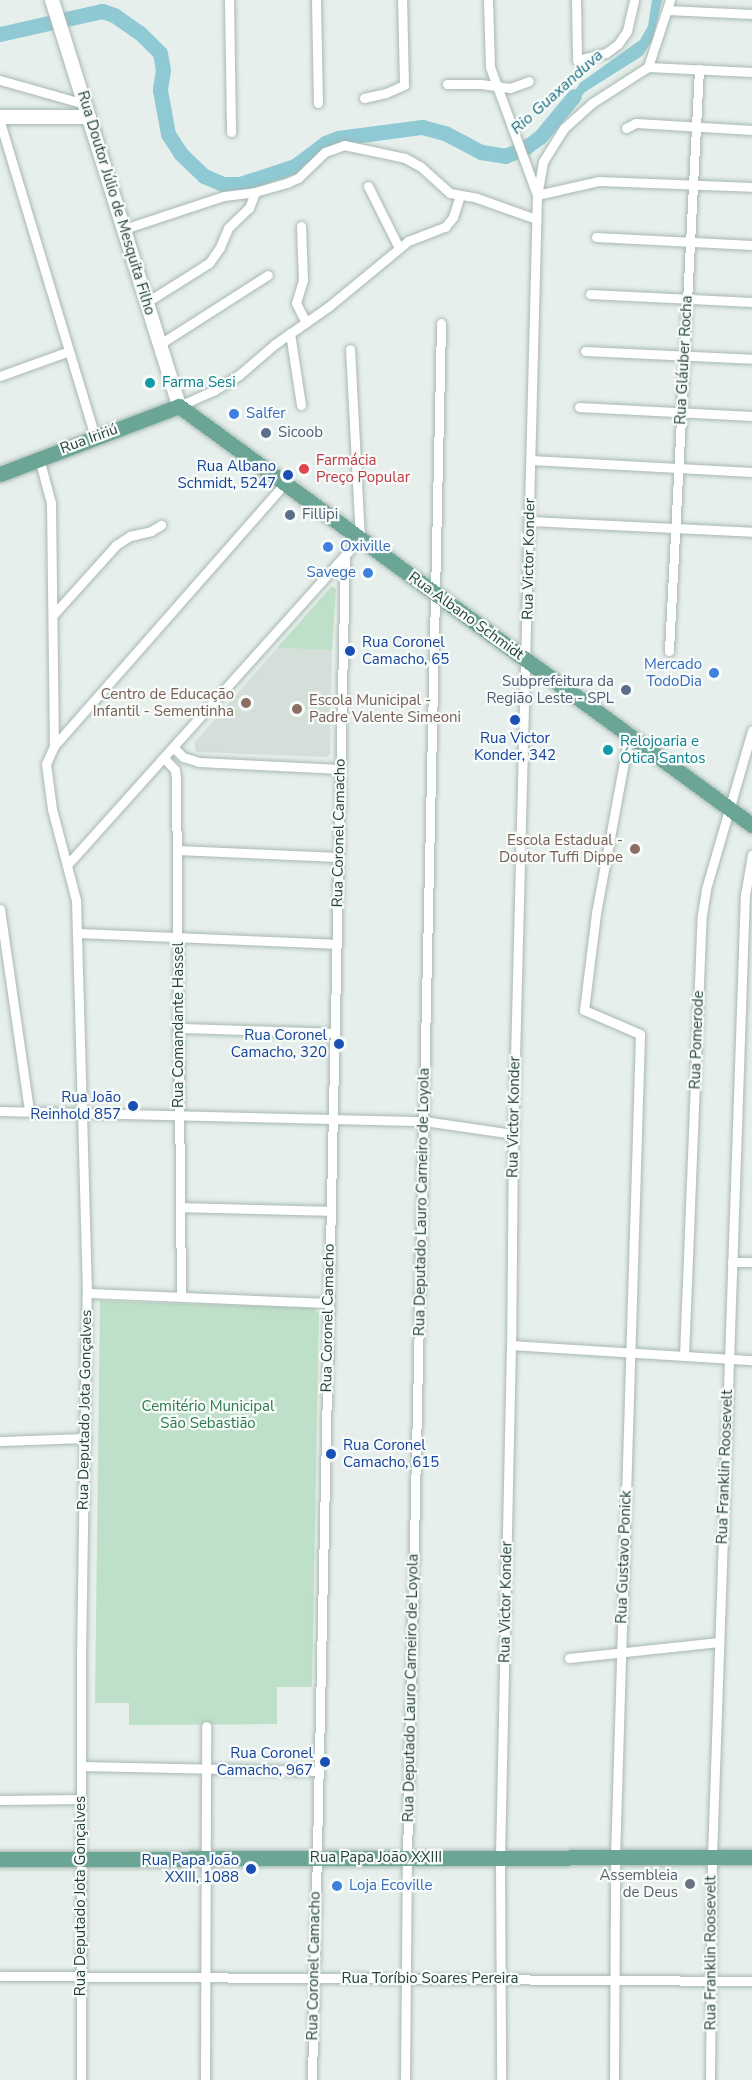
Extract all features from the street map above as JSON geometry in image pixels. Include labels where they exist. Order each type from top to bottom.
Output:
[{"type":"main road","name":"Rua Doutor Júlio de Mesquita Filho","points":[[52,0],[179,406]]},
{"type":"main road","points":[[0,117],[87,110]]},
{"type":"main road","name":"Rua Albano Schmidt","points":[[179,406],[752,825]]},
{"type":"main road","name":"Rua Iririú","points":[[0,474],[179,406]]},
{"type":"main road","name":"Rua Papa João XXIII","points":[[0,1859],[752,1857]]},
{"type":"street","points":[[229,0],[231,132]]},
{"type":"street","points":[[316,0],[318,103]]},
{"type":"street","points":[[364,98],[386,93],[404,85],[402,0]]},
{"type":"street","name":"Rua Victor Konder","points":[[488,0],[489,61],[537,195],[513,1134],[511,1346],[500,1858],[501,2079]]},
{"type":"street","points":[[576,0],[577,60],[606,53],[618,44],[627,31],[634,0]]},
{"type":"street","points":[[648,67],[670,0]]},
{"type":"street","points":[[667,10],[752,14]]},
{"type":"street","points":[[752,72],[648,67],[592,103],[558,134],[543,162],[537,195],[598,181],[752,187]]},
{"type":"street","name":"Rua Gláuber Rocha","points":[[669,651],[699,69]]},
{"type":"street","points":[[0,80],[87,110]]},
{"type":"street","points":[[447,84],[481,84],[510,88],[529,81]]},
{"type":"street","points":[[0,122],[95,437]]},
{"type":"street","points":[[626,128],[636,123],[752,130]]},
{"type":"street","points":[[124,229],[224,196],[255,192],[298,178],[325,152],[344,145],[405,158],[421,167],[445,190],[460,196],[477,198],[536,219]]},
{"type":"street","points":[[368,186],[399,248]]},
{"type":"street","points":[[147,302],[209,263],[220,247],[228,228],[249,208],[255,192]]},
{"type":"street","points":[[179,406],[228,383],[399,248],[416,237],[445,227],[453,216],[460,196]]},
{"type":"street","points":[[301,226],[303,280],[296,303],[306,323]]},
{"type":"street","points":[[596,237],[752,245]]},
{"type":"street","points":[[160,344],[268,275]]},
{"type":"street","points":[[590,294],[752,302]]},
{"type":"street","name":"Rua Deputado Lauro Carneiro de Loyola","points":[[405,2080],[407,1858],[441,323]]},
{"type":"street","points":[[290,333],[301,405]]},
{"type":"street","points":[[67,865],[360,539],[350,349]]},
{"type":"street","points":[[0,376],[69,351]]},
{"type":"street","points":[[585,351],[752,359]]},
{"type":"street","points":[[579,407],[752,416]]},
{"type":"street","points":[[39,458],[51,503],[54,746]]},
{"type":"street","points":[[531,460],[752,472]]},
{"type":"street","points":[[54,746],[284,484]]},
{"type":"street","points":[[530,521],[752,532]]},
{"type":"street","points":[[53,615],[116,544],[160,525]]},
{"type":"street","name":"Rua Coronel Camacho","points":[[312,2080],[345,557]]},
{"type":"street","name":"Rua Pomerode","points":[[684,1356],[702,915],[706,889],[731,810],[752,731]]},
{"type":"street","name":"Rua Gustavo Ponick","points":[[614,2080],[615,1858],[640,1034],[584,1010],[596,913],[629,735]]},
{"type":"street","name":"Rua Deputado Jota Gonçalves","points":[[54,746],[48,756],[46,772],[76,900],[87,1293],[81,1767],[81,2080]]},
{"type":"street","points":[[173,747],[183,757],[199,762],[340,769]]},
{"type":"street","name":"Rua Comandante Hassel","points":[[164,758],[174,770],[176,778],[181,1297]]},
{"type":"street","points":[[177,850],[338,857]]},
{"type":"street","name":"Rua Franklin Roosevelt","points":[[710,2080],[712,1857],[732,1262],[745,895],[752,855]]},
{"type":"street","points":[[0,909],[29,1111]]},
{"type":"street","points":[[77,933],[336,944]]},
{"type":"street","points":[[179,1028],[334,1033]]},
{"type":"street","points":[[0,1111],[424,1121],[513,1134]]},
{"type":"street","points":[[180,1207],[331,1211]]},
{"type":"street","points":[[732,1262],[752,1262]]},
{"type":"street","points":[[87,1293],[329,1303]]},
{"type":"street","points":[[511,1346],[752,1360]]},
{"type":"street","points":[[0,1441],[86,1438]]},
{"type":"street","points":[[568,1658],[719,1642]]},
{"type":"street","points":[[205,2080],[206,1726]]},
{"type":"street","points":[[81,1767],[318,1772]]},
{"type":"street","points":[[0,1800],[81,1799]]},
{"type":"street","name":"Rua Toríbio Soares Pereira","points":[[0,1976],[752,1981]]},
{"type":"shaded area","name":"Escola Municipal - Padre Valente Simeoni","points":[[277,648],[332,650],[330,754],[327,757],[196,752],[194,743]]},
{"type":"green space","points":[[332,586],[336,589],[332,650],[277,648]]},
{"type":"green space","name":"Cemitério Municipal São Sebastião","points":[[100,1301],[312,1308],[319,1313],[312,1687],[277,1687],[277,1724],[129,1725],[129,1703],[95,1703]]},
{"type":"water","points":[[652,0],[662,0],[653,39],[642,56],[585,92],[550,135],[530,151],[526,147],[554,123],[580,83],[640,40],[648,26]]},
{"type":"waterway","name":"Rio Guaxanduva","points":[[0,34],[102,11],[114,15],[140,33],[160,53],[163,70],[160,90],[168,134],[181,154],[204,176],[223,184],[240,184],[295,166],[325,143],[338,138],[422,127],[445,133],[481,152],[505,156],[526,147],[540,137],[574,96]]},
{"type":"place","name":"Farma Sesi","points":[[150,383]]},
{"type":"place","name":"Salfer","points":[[234,414]]},
{"type":"place","name":"Sicoob","points":[[266,433]]},
{"type":"place","name":"Farmácia Preço Popular","points":[[304,469]]},
{"type":"place","name":"Rua Albano Schmidt, 5247","points":[[288,475]]},
{"type":"place","name":"Fillipi","points":[[290,515]]},
{"type":"place","name":"Oxiville","points":[[328,547]]},
{"type":"place","name":"Savege","points":[[368,573]]},
{"type":"place","name":"Rua Coronel Camacho, 65","points":[[350,651]]},
{"type":"place","name":"Mercado TodoDia","points":[[714,673]]},
{"type":"place","name":"Subprefeitura da Região Leste - SPL","points":[[626,690]]},
{"type":"place","name":"Centro de Educação Infantil - Sementinha","points":[[246,703]]},
{"type":"place","name":"Escola Municipal - Padre Valente Simeoni","points":[[297,709]]},
{"type":"place","name":"Rua Victor Konder, 342","points":[[515,720]]},
{"type":"place","name":"Relojoaria e Ótica Santos","points":[[608,750]]},
{"type":"place","name":"Escola Estadual - Doutor Tuffi Dippe","points":[[635,849]]},
{"type":"place","name":"Rua Coronel Camacho, 320","points":[[339,1044]]},
{"type":"place","name":"Rua João Reinhold 857","points":[[133,1106]]},
{"type":"place","name":"Rua Coronel Camacho, 615","points":[[331,1454]]},
{"type":"place","name":"Rua Coronel Camacho, 967","points":[[325,1762]]},
{"type":"place","name":"Rua Papa João XXIII, 1088","points":[[251,1869]]},
{"type":"place","name":"Assembleia de Deus","points":[[690,1884]]},
{"type":"place","name":"Loja Ecoville","points":[[337,1886]]}]
